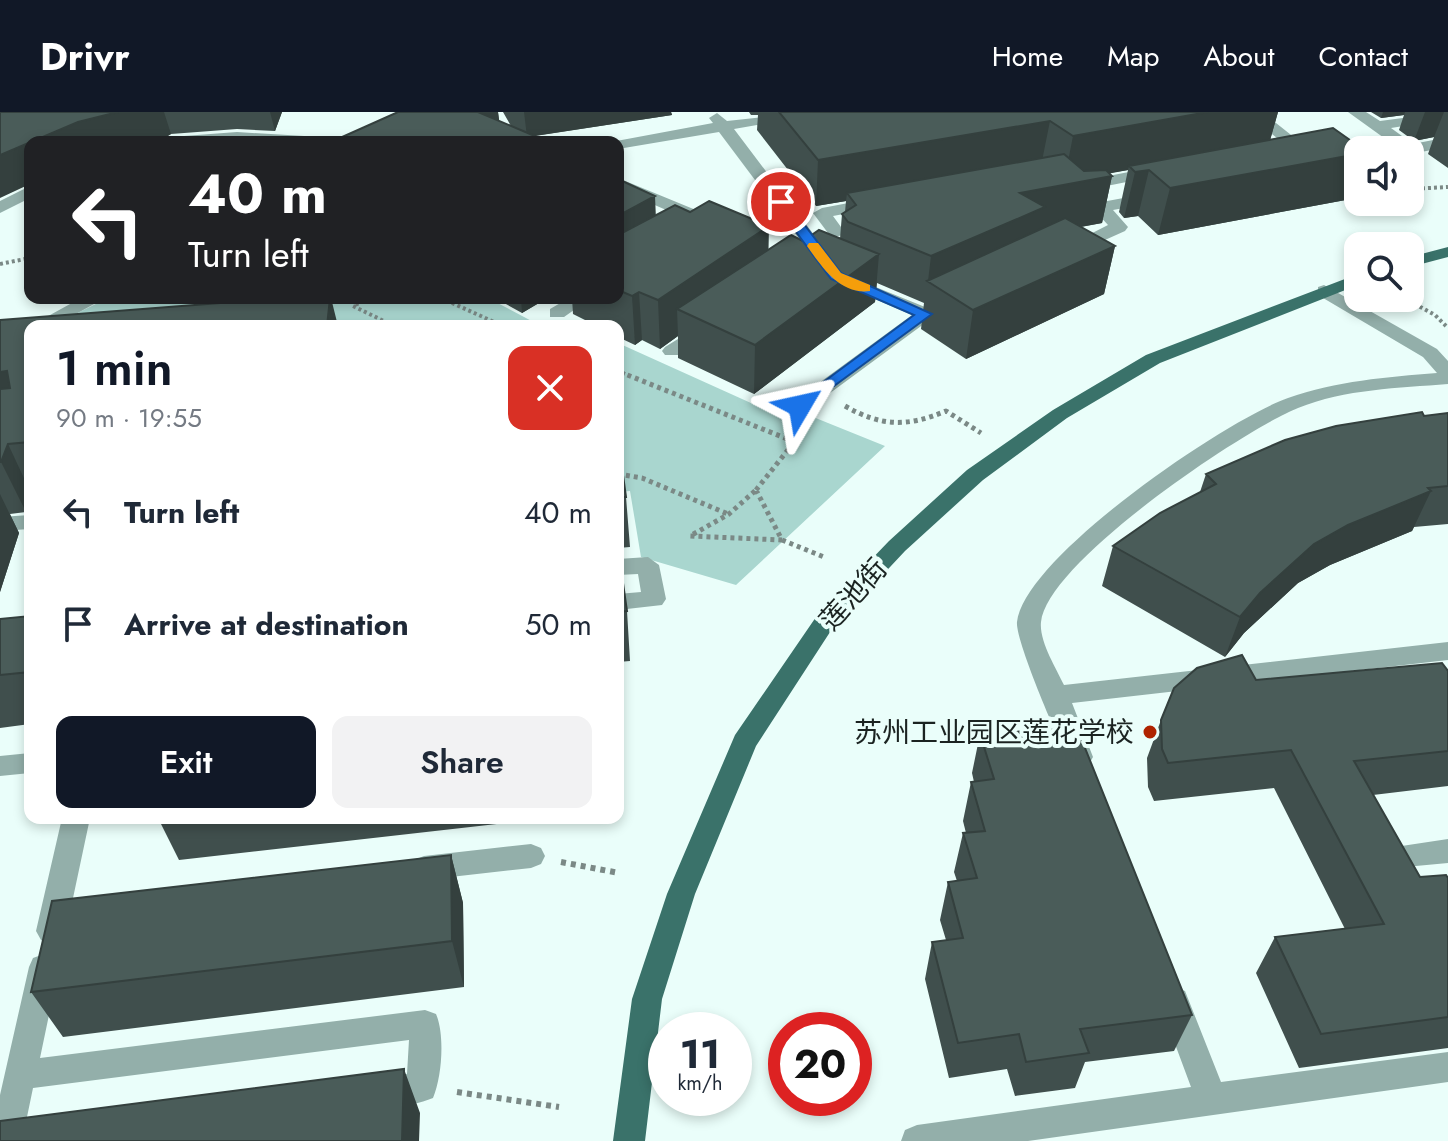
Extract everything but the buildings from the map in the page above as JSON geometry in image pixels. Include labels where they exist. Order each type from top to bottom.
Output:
[{"type":"main road","points":[[1424,258],[1448,252]]},
{"type":"main road","name":"莲池街","points":[[630,1130],[647,999],[681,894],[744,742],[824,623],[897,546],[975,475],[1060,414],[1153,359],[1344,284]]},
{"type":"street","points":[[712,112],[836,276]]},
{"type":"street","points":[[624,143],[723,127],[757,116],[764,124],[840,112]]},
{"type":"street","points":[[1252,112],[1314,158]]},
{"type":"street","points":[[1356,112],[1390,136]]},
{"type":"street","points":[[1377,126],[1448,114]]},
{"type":"street","points":[[1424,146],[1448,142]]},
{"type":"street","points":[[1267,151],[1297,146]]},
{"type":"street","points":[[1175,193],[1083,211],[1061,192],[1179,168]]},
{"type":"street","points":[[624,187],[717,225],[684,238]]},
{"type":"street","points":[[0,208],[24,194]]},
{"type":"street","points":[[897,222],[837,233],[822,213],[900,199]]},
{"type":"street","points":[[1050,258],[1119,227],[1101,208]]},
{"type":"street","points":[[800,227],[829,222]]},
{"type":"street","points":[[802,262],[925,314]]},
{"type":"street","points":[[1324,291],[1430,353],[1448,376]]},
{"type":"street","points":[[800,406],[925,314],[966,295]]},
{"type":"street","points":[[51,320],[84,304]]},
{"type":"street","points":[[557,313],[572,304]]},
{"type":"street","points":[[672,351],[724,315]]},
{"type":"street","points":[[1089,782],[1029,623],[1034,604],[1050,582],[1140,497],[1231,435],[1287,405],[1353,388],[1448,376]]},
{"type":"street","points":[[0,524],[24,522]]},
{"type":"street","points":[[624,567],[648,565],[654,599],[624,602]]},
{"type":"street","points":[[1056,695],[1448,651]]},
{"type":"street","points":[[0,766],[24,764]]},
{"type":"street","points":[[16,1140],[20,1075],[75,824]]},
{"type":"street","points":[[1405,855],[1448,851]]},
{"type":"street","points":[[404,870],[531,856]]},
{"type":"street","points":[[56,910],[87,906]]},
{"type":"street","points":[[1162,969],[1212,1099]]},
{"type":"street","points":[[20,1075],[425,1024],[422,1087],[345,1097]]},
{"type":"street","points":[[917,1141],[1448,1067]]},
{"type":"path","points":[[1424,188],[1448,187]]},
{"type":"path","points":[[0,264],[24,259]]},
{"type":"path","points":[[357,304],[353,306],[382,320]]},
{"type":"path","points":[[454,304],[489,320]]},
{"type":"path","points":[[1424,309],[1448,328]]},
{"type":"path","points":[[624,373],[795,442]]},
{"type":"path","points":[[820,392],[866,419],[887,427],[918,424],[946,411],[981,433]]},
{"type":"path","points":[[800,406],[806,419],[805,429],[756,490],[729,514],[690,536],[782,540],[824,557]]},
{"type":"path","points":[[624,475],[642,478],[729,514]]},
{"type":"path","points":[[756,490],[782,540]]},
{"type":"path","points":[[531,856],[619,873]]},
{"type":"path","points":[[422,1087],[559,1107]]},
{"type":"shaded area","points":[[96,304],[499,304],[530,320],[63,320]]},
{"type":"shaded area","points":[[624,346],[762,408],[771,400],[885,446],[736,585],[641,557],[630,491],[624,492]]},
{"type":"slow traffic","points":[[813,246],[836,276],[865,288]]},
{"type":"place","name":"苏州工业园区莲花学校","points":[[1150,732]]},
{"type":"route","points":[[781,202],[836,276],[925,314],[800,406]]}]
